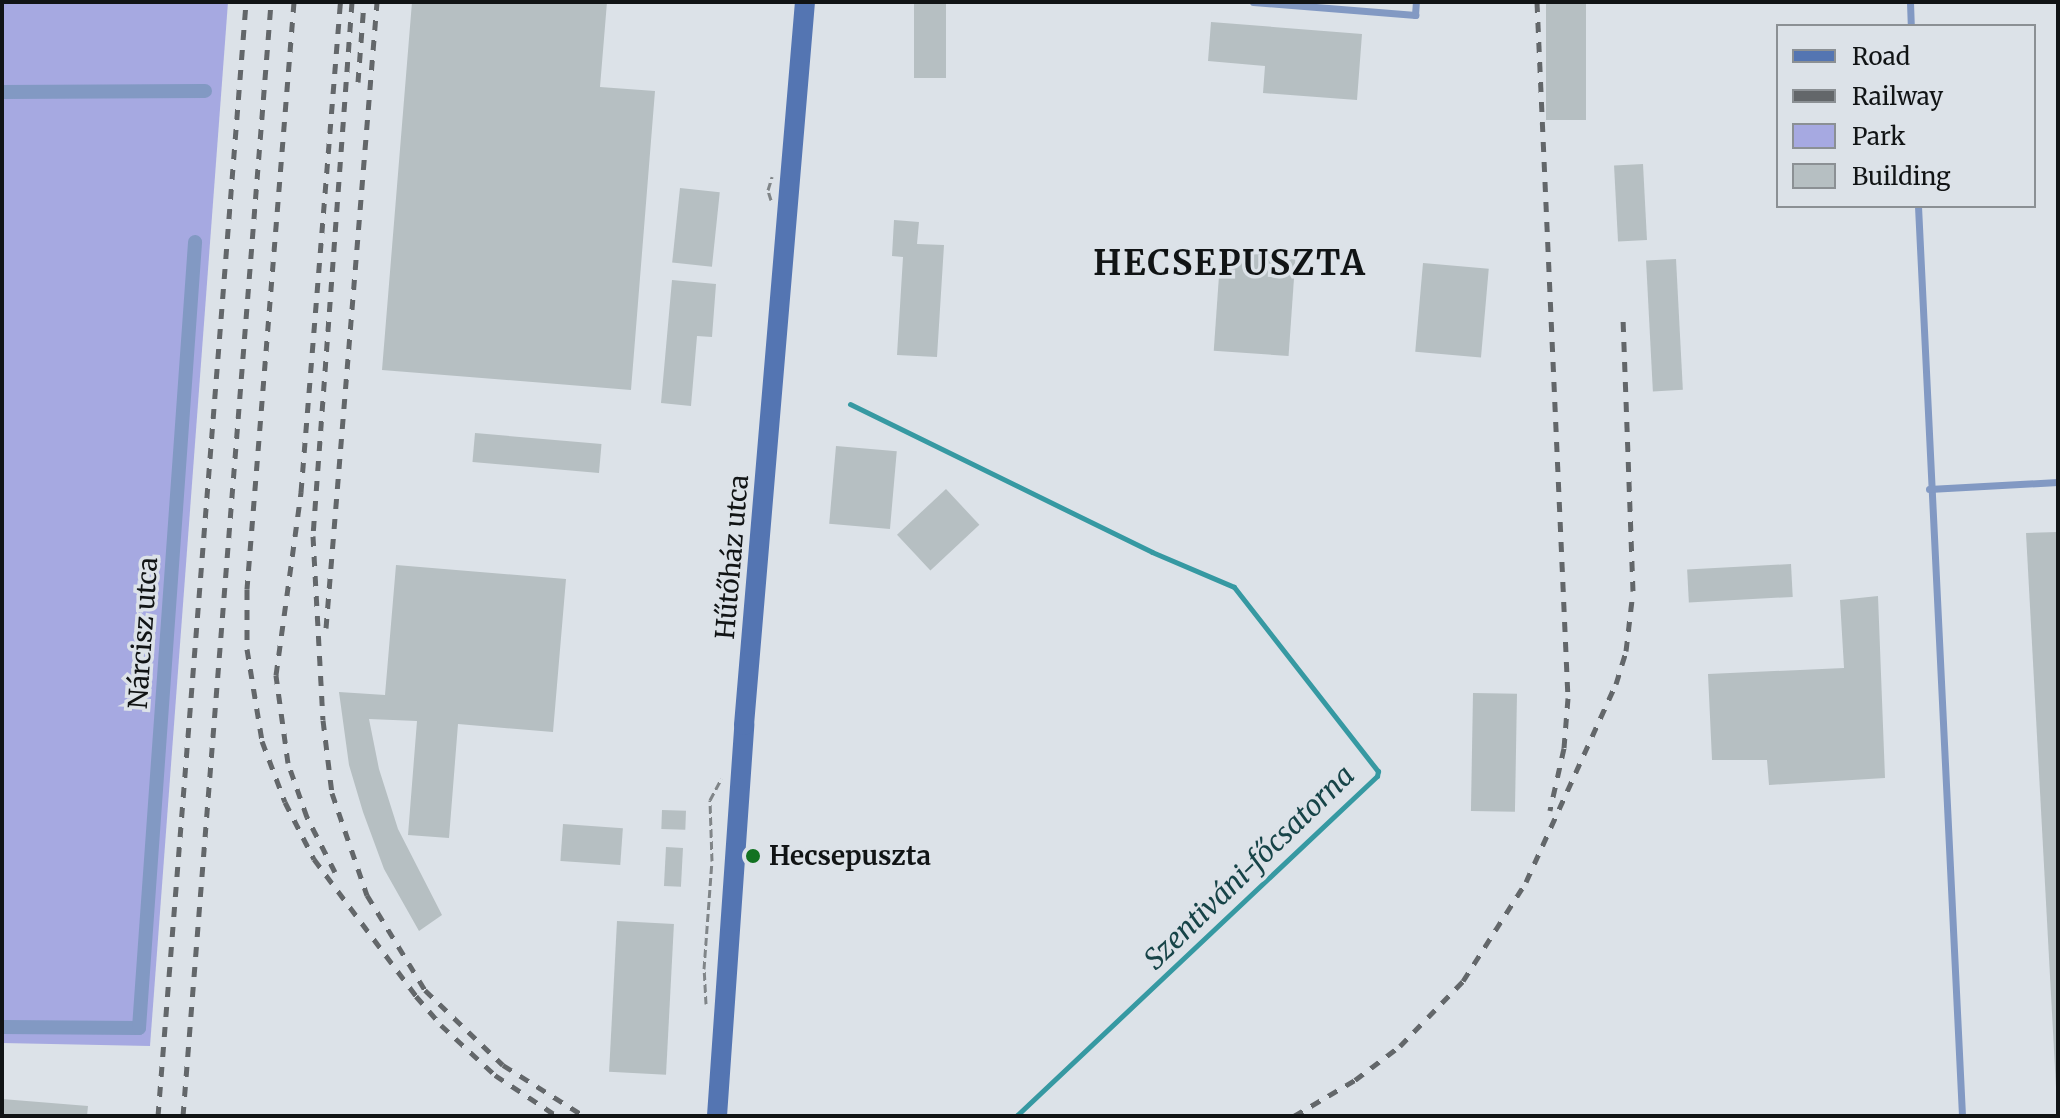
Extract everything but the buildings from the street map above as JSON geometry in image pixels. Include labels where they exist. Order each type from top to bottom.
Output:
[{"type":"street","name":"Hűtőház utca","points":[[717,1116],[744,725],[805,2]]},
{"type":"street","points":[[2,92],[205,91]]},
{"type":"street","name":"Nárcisz utca","points":[[2,1027],[139,1028],[195,242]]},
{"type":"lane","points":[[1253,2],[1415,15],[1416,2]]},
{"type":"lane","points":[[1910,2],[1911,24]]},
{"type":"lane","points":[[1918,208],[1929,489],[1962,1116]]},
{"type":"lane","points":[[1929,489],[2058,482]]},
{"type":"green space","points":[[2,2],[228,2],[150,1046],[2,1043]]},
{"type":"waterway","name":"Szentiváni-főcsatorna","points":[[850,404],[1152,552],[1234,587],[1378,771],[1377,776],[1016,1116]]},
{"type":"railway","points":[[158,1116],[246,2]]},
{"type":"railway","points":[[183,1116],[271,2]]},
{"type":"railway","points":[[294,2],[247,589],[247,649],[262,741],[285,802],[314,859],[416,996],[441,1025],[495,1075],[557,1116]]},
{"type":"railway","points":[[335,872],[307,817],[288,763],[276,675],[301,492],[340,2]]},
{"type":"railway","points":[[352,2],[313,536],[323,720],[332,793],[367,895],[425,990],[503,1065],[584,1116]]},
{"type":"railway","points":[[358,82],[364,2]]},
{"type":"railway","points":[[326,628],[377,2]]},
{"type":"railway","points":[[1537,2],[1568,698],[1564,748],[1550,810]]},
{"type":"railway","points":[[1294,1116],[1355,1080],[1400,1046],[1463,981],[1526,882],[1616,684],[1626,651],[1633,591],[1623,317]]},
{"type":"place","name":"Hecsepuszta","points":[[753,856]]},
{"type":"district","name":"HECSEPUSZTA","points":[[1230,264]]}]
